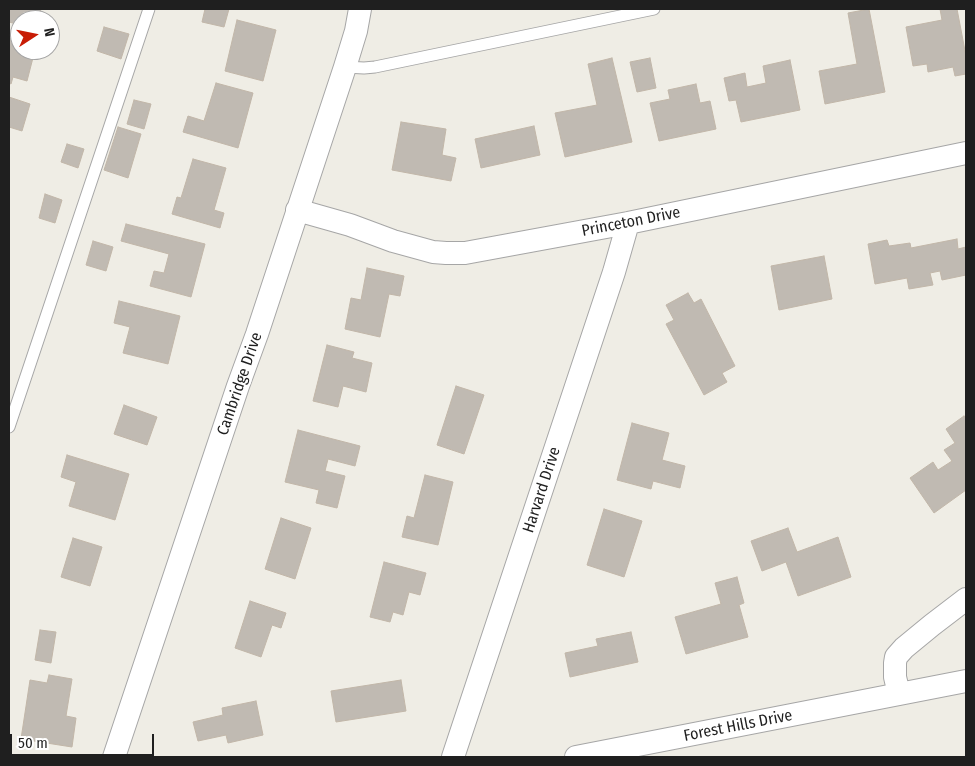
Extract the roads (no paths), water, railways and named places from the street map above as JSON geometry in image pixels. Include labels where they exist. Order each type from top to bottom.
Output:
[{"type":"street","name":"Cambridge Drive","points":[[114,757],[257,334],[345,66],[356,31],[360,9]]},
{"type":"street","name":"Princeton Drive","points":[[297,210],[433,252],[465,253],[628,223],[966,153]]},
{"type":"street","name":"Harvard Drive","points":[[453,757],[504,608],[614,272],[628,223]]},
{"type":"street","points":[[899,694],[895,677],[896,657],[918,636],[966,599]]},
{"type":"street","name":"Forest Hills Drive","points":[[576,757],[966,681]]},
{"type":"lane","points":[[9,428],[149,9]]},
{"type":"lane","points":[[345,66],[375,67],[654,9]]}]
